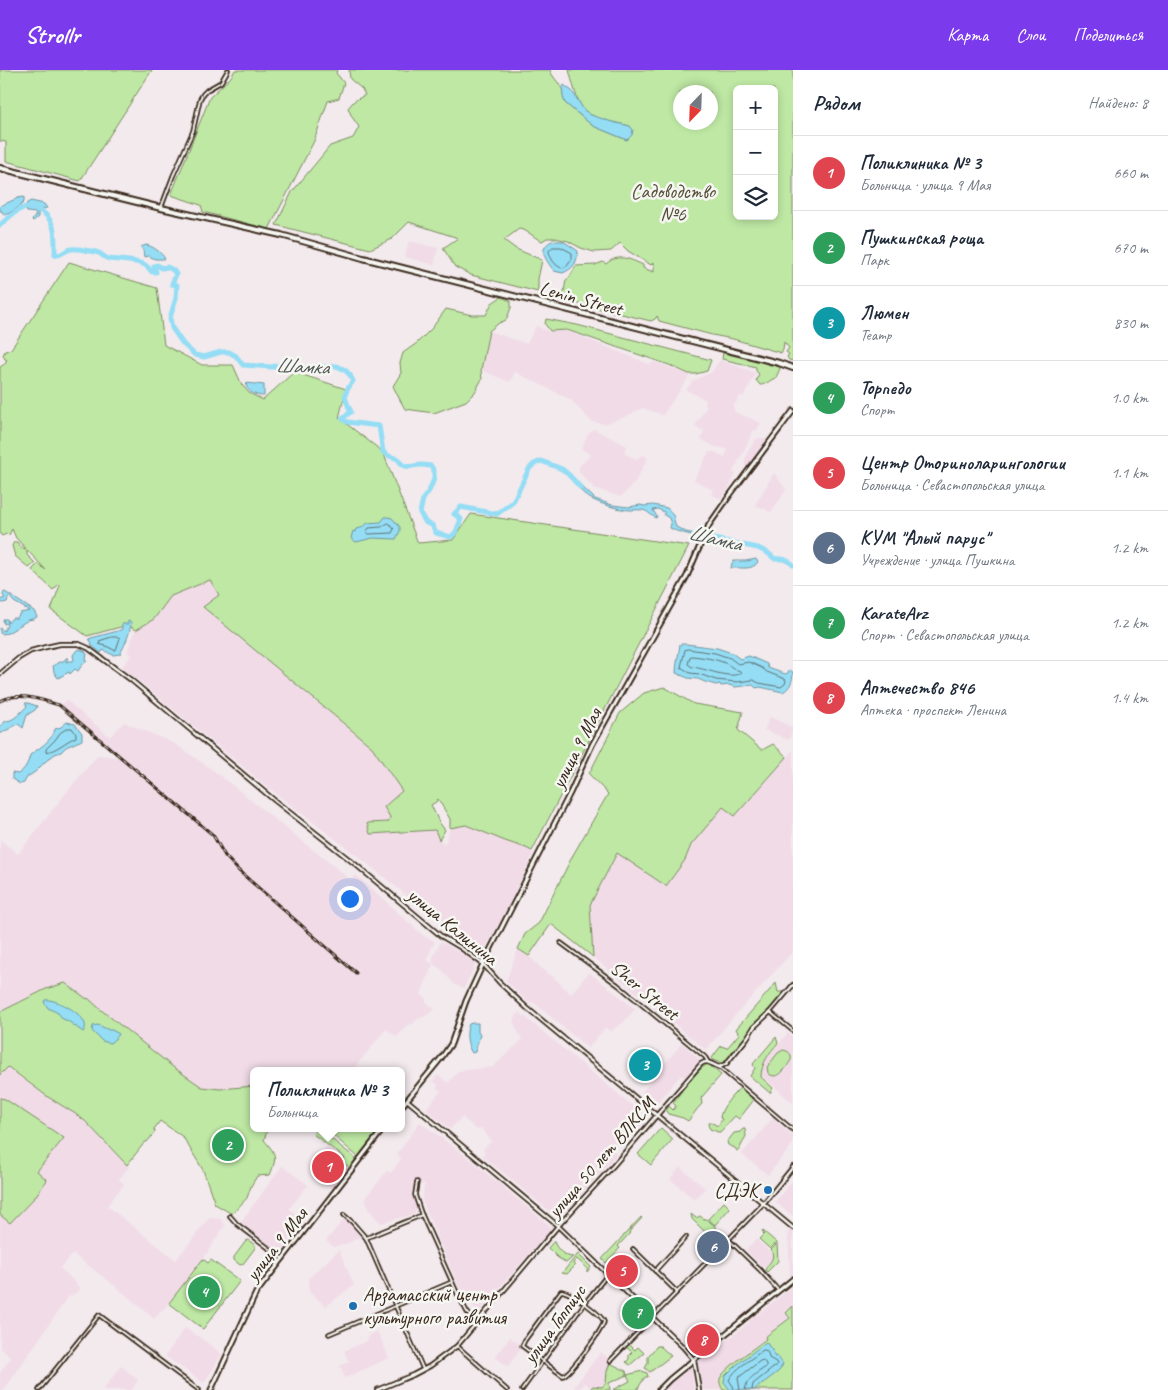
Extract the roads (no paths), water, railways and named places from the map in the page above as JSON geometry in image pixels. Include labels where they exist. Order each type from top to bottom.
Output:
[{"type":"main road","name":"Lenin Street","points":[[1,168],[281,236],[793,368]]},
{"type":"main road","name":"улица 9 Мая","points":[[406,1100],[451,1044],[466,1001],[483,964],[592,745],[687,576],[705,534],[730,495],[793,411]]},
{"type":"main road","name":"улица 9 Мая","points":[[211,1390],[256,1293],[381,1132]]},
{"type":"main road","points":[[659,1390],[793,1278]]},
{"type":"street","points":[[161,208],[193,131],[200,100],[207,90],[220,82],[228,70]]},
{"type":"street","name":"улица Калинина","points":[[0,674],[19,658],[46,647],[60,644],[79,644],[88,648],[167,709],[274,800],[355,864],[441,936],[483,964],[527,1008],[793,1228]]},
{"type":"street","name":"Sher Street","points":[[561,943],[618,985],[705,1057],[708,1062]]},
{"type":"street","points":[[719,1067],[726,1064],[754,1027],[770,1012],[793,985]]},
{"type":"street","points":[[770,1012],[793,1031]]},
{"type":"street","points":[[708,1062],[719,1067],[793,1130]]},
{"type":"street","name":"улица 50 лет ВЛКСМ","points":[[377,1390],[434,1364],[457,1346],[558,1226],[701,1064],[708,1062]]},
{"type":"street","points":[[406,1100],[558,1226],[653,1318],[694,1360],[699,1390]]},
{"type":"street","points":[[610,1361],[763,1204],[793,1167]]},
{"type":"street","points":[[417,1182],[415,1196],[422,1215],[452,1282],[467,1312],[476,1323]]},
{"type":"street","points":[[344,1215],[366,1238],[423,1369]]},
{"type":"street","points":[[366,1238],[422,1215]]},
{"type":"street","points":[[230,1216],[237,1224],[283,1259]]},
{"type":"street","points":[[655,1271],[686,1237]]},
{"type":"street","points":[[728,1239],[778,1290]]},
{"type":"street","points":[[632,1249],[677,1292]]},
{"type":"street","name":"улица Гоппиус","points":[[522,1390],[608,1274]]},
{"type":"street","points":[[329,1334],[452,1282]]},
{"type":"street","points":[[561,1291],[567,1292],[604,1319],[604,1325],[566,1375],[561,1375],[543,1362],[522,1346],[561,1291]]},
{"type":"street","points":[[39,1390],[99,1315],[199,1390]]},
{"type":"street","points":[[457,1346],[507,1390]]},
{"type":"water","points":[[564,85],[572,91],[584,110],[591,115],[630,126],[633,130],[632,135],[627,140],[593,126],[565,103],[562,92]]},
{"type":"water","points":[[24,197],[24,202],[12,212],[4,215],[0,211],[0,206]]},
{"type":"water","points":[[31,201],[44,204],[47,208],[38,210],[38,217],[33,221],[35,213],[27,212],[25,209],[27,203]]},
{"type":"water","points":[[552,241],[563,241],[578,251],[574,265],[563,273],[554,271],[544,255],[547,244]]},
{"type":"water","points":[[146,245],[157,250],[165,259],[144,257],[141,247]]},
{"type":"water","points":[[247,383],[264,385],[264,396],[251,392],[246,386]]},
{"type":"water","points":[[577,482],[595,499],[612,505],[629,507],[653,505],[667,508],[674,517],[676,527],[686,532],[700,535],[699,537],[670,528],[669,518],[658,509],[653,510],[656,518],[644,510],[620,509],[597,502],[583,493],[575,483]]},
{"type":"water","points":[[385,517],[392,518],[400,527],[396,539],[373,538],[356,542],[351,538],[353,531],[355,532],[356,529],[368,523],[381,522]]},
{"type":"water","points":[[756,559],[758,562],[753,567],[731,568],[734,561]]},
{"type":"water","points":[[5,592],[34,611],[37,617],[28,620],[8,633],[2,634],[0,633],[0,628],[4,631],[7,625],[6,623],[4,624],[3,619],[7,619],[8,623],[12,618],[17,618],[20,613],[30,611],[14,602],[9,596],[7,602],[0,602],[0,600],[5,598],[3,593]]},
{"type":"water","points":[[128,621],[131,622],[130,630],[120,654],[113,655],[103,650],[101,653],[91,645],[92,643],[89,639],[118,631],[122,629],[122,624],[128,624]]},
{"type":"water","points":[[680,644],[717,648],[732,653],[740,659],[749,656],[767,664],[768,668],[785,674],[789,670],[793,672],[792,681],[783,692],[760,687],[756,688],[753,685],[721,686],[720,684],[716,685],[688,678],[676,673]]},
{"type":"water","points":[[78,649],[85,651],[87,661],[78,671],[75,669],[70,674],[69,672],[58,678],[53,666],[64,661],[66,658],[68,658],[66,662],[73,661],[73,655]]},
{"type":"water","points":[[25,703],[37,706],[35,710],[27,715],[23,728],[18,724],[0,734],[0,726],[6,721],[12,720],[20,713],[27,706]]},
{"type":"water","points":[[67,722],[75,724],[82,733],[82,740],[55,754],[27,777],[24,783],[20,784],[12,779],[12,773],[18,774],[23,770],[30,755],[48,740],[55,729]]},
{"type":"water","points":[[45,1000],[58,1002],[73,1010],[84,1021],[85,1027],[83,1032],[63,1019],[58,1013],[48,1008],[44,1002]]},
{"type":"water","points":[[478,1023],[480,1035],[475,1052],[472,1053],[467,1035],[469,1024]]},
{"type":"water","points":[[98,1025],[119,1034],[110,1043],[102,1041],[92,1031],[93,1026]]},
{"type":"water","points":[[766,1342],[775,1357],[777,1356],[783,1364],[779,1371],[754,1390],[730,1390],[724,1382],[725,1376]]},
{"type":"waterway","name":"Шамка","points":[[0,225],[20,209],[26,207],[35,208],[44,213],[52,223],[55,235],[55,255],[74,249],[99,253],[109,259],[140,263],[146,265],[152,272],[156,272],[154,266],[157,265],[173,270],[176,274],[172,284],[177,285],[176,298],[170,318],[172,328],[183,344],[195,355],[204,357],[221,352],[229,352],[236,356],[243,365],[272,367],[280,365],[289,369],[337,366],[345,370],[353,381],[345,396],[351,412],[342,418],[347,422],[379,426],[383,452],[398,459],[403,465],[408,467],[431,466],[434,471],[434,479],[423,499],[420,513],[426,523],[432,525],[436,533],[451,537],[456,532],[461,519],[454,514],[461,507],[497,514],[513,502],[529,469],[541,461],[562,469],[580,487]]},
{"type":"waterway","name":"Шамка","points":[[694,535],[758,548],[775,559],[785,559],[793,565]]},
{"type":"railway","points":[[0,701],[7,698],[22,697],[59,705],[213,835],[225,856],[239,871],[356,973]]},
{"type":"place","name":"Люмен","points":[[645,1065]]},
{"type":"place","name":"Пушкинская роща","points":[[228,1145]]},
{"type":"place","name":"Поликлиника № 3","points":[[328,1167]]},
{"type":"place","name":"СДЭК","points":[[768,1190]]},
{"type":"place","name":"КУМ \"Алый парус\"","points":[[713,1247]]},
{"type":"place","name":"Центр Оториноларингологии","points":[[622,1271]]},
{"type":"place","name":"Торпедо","points":[[204,1292]]},
{"type":"place","name":"Арзамасский центр культурного развития","points":[[353,1306]]},
{"type":"place","name":"KarateArz","points":[[638,1313]]},
{"type":"place","name":"Аптечество 846","points":[[703,1340]]},
{"type":"park label","name":"Садоводство №6","points":[[673,202]]}]
